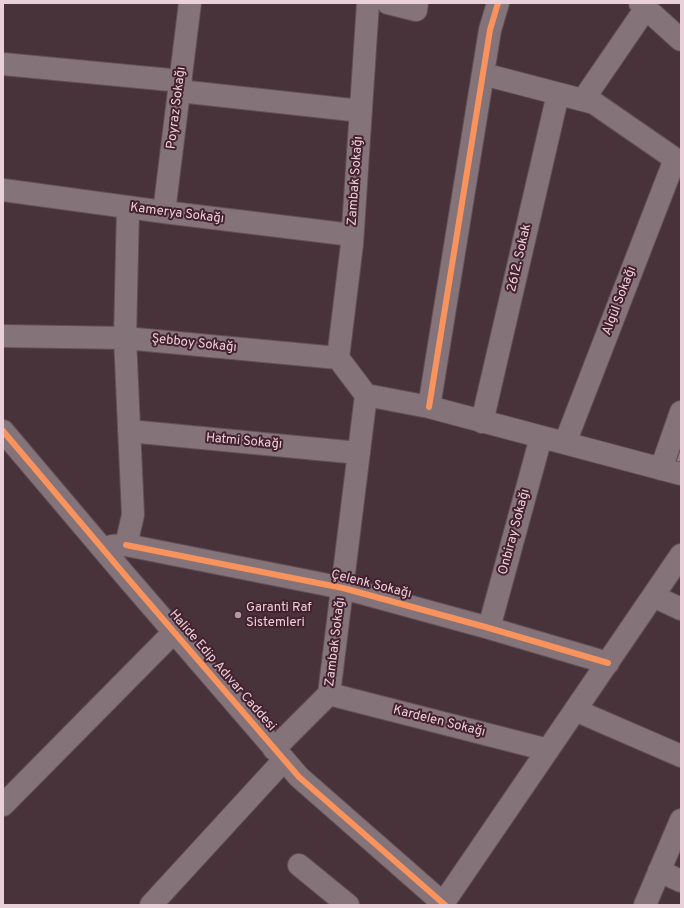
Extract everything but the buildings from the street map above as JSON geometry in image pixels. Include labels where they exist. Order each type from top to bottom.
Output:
[{"type":"street","name":"Poyraz Sokağı","points":[[164,212],[190,3]]},
{"type":"street","name":"Zambak Sokağı","points":[[338,358],[352,235],[368,3]]},
{"type":"street","points":[[388,3],[416,10],[417,3]]},
{"type":"street","points":[[429,407],[490,30],[498,3]]},
{"type":"street","points":[[583,100],[643,6],[681,40]]},
{"type":"street","points":[[3,64],[180,86],[361,111]]},
{"type":"street","points":[[483,74],[594,103],[678,161]]},
{"type":"street","name":"2612. Sokak","points":[[482,422],[558,94]]},
{"type":"street","name":"Algül Sokağı","points":[[565,443],[678,161]]},
{"type":"street","name":"Kamerya Sokağı","points":[[3,190],[164,212],[352,235]]},
{"type":"street","points":[[126,545],[133,515],[125,338],[128,207]]},
{"type":"street","name":"Şebboy Sokağı","points":[[3,336],[125,338],[338,358]]},
{"type":"street","points":[[338,358],[366,395],[429,407],[671,471],[681,412]]},
{"type":"street","name":"Zambak Sokağı","points":[[151,905],[330,694],[366,395]]},
{"type":"street","name":"Halide Edip Adıvar Caddesi","points":[[3,431],[299,777],[443,904]]},
{"type":"street","name":"Hatmi Sokağı","points":[[130,431],[359,453]]},
{"type":"street","name":"Onbiray Sokağı","points":[[489,628],[541,437]]},
{"type":"street","name":"Çelenk Sokağı","points":[[101,547],[126,545],[343,588],[489,628],[608,663]]},
{"type":"street","points":[[443,904],[681,555]]},
{"type":"street","points":[[653,596],[681,609]]},
{"type":"street","points":[[3,805],[174,632]]},
{"type":"street","name":"Kardelen Sokağı","points":[[330,694],[548,750]]},
{"type":"street","points":[[575,710],[681,756]]},
{"type":"street","points":[[645,905],[681,820]]},
{"type":"street","points":[[299,865],[348,905]]},
{"type":"street","points":[[659,871],[681,881]]},
{"type":"cycle path","points":[[429,407],[490,30],[498,3]]},
{"type":"cycle path","points":[[3,431],[299,777],[445,905]]},
{"type":"cycle path","points":[[126,545],[343,588],[489,628],[608,663]]},
{"type":"place","name":"Garanti Raf Sistemleri","points":[[238,615]]}]
